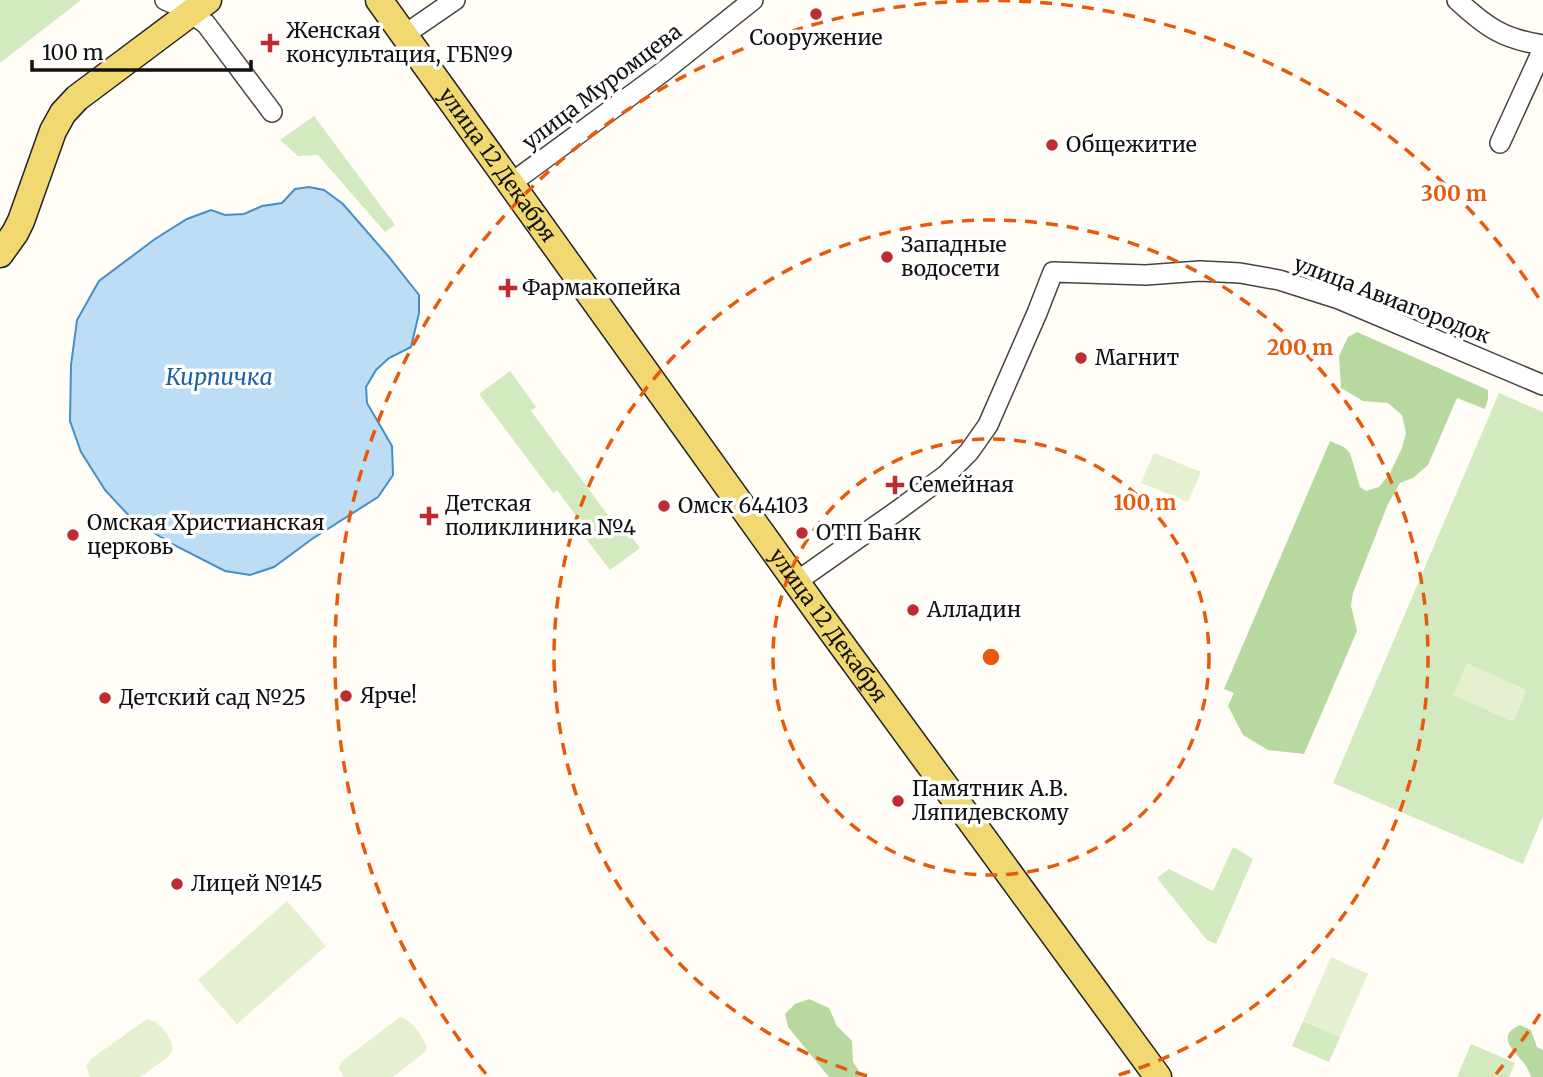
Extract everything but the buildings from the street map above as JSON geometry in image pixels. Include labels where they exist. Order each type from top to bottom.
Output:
[{"type":"main road","name":"улица 12 Декабря","points":[[379,0],[796,582],[1158,1077]]},
{"type":"main road","points":[[0,254],[21,221],[53,131],[63,113],[77,98],[200,6]]},
{"type":"street","points":[[165,0],[178,5],[200,6],[206,24],[272,112]]},
{"type":"street","points":[[404,35],[455,0]]},
{"type":"street","name":"улица Муромцева","points":[[510,184],[664,71],[753,0]]},
{"type":"street","points":[[1457,0],[1481,22],[1502,34],[1543,47],[1500,143]]},
{"type":"street","name":"улица Авиагородок","points":[[796,582],[946,475],[969,452],[988,425],[1053,271],[1146,275],[1200,271],[1240,273],[1279,280],[1339,299],[1543,385]]},
{"type":"green space","points":[[0,0],[81,0],[0,63]]},
{"type":"green space","points":[[314,116],[395,225],[385,232],[318,155],[298,156],[280,140]]},
{"type":"green space","points":[[1357,332],[1488,390],[1488,399],[1485,409],[1457,398],[1428,465],[1413,478],[1400,483],[1388,504],[1353,593],[1351,606],[1357,631],[1304,754],[1268,750],[1243,735],[1228,706],[1234,693],[1224,689],[1330,441],[1350,453],[1360,487],[1366,491],[1379,487],[1390,473],[1406,433],[1402,415],[1388,403],[1363,401],[1341,388],[1339,356],[1348,337]]},
{"type":"green space","points":[[510,371],[536,407],[531,411],[610,518],[615,515],[640,548],[610,570],[584,536],[588,532],[557,490],[553,493],[479,394]]},
{"type":"green space","points":[[1499,393],[1543,412],[1543,816],[1523,864],[1333,783]]},
{"type":"green space","points":[[1154,453],[1201,472],[1188,502],[1141,483]]},
{"type":"green space","points":[[1467,663],[1527,690],[1513,722],[1453,695]]},
{"type":"green space","points":[[1233,847],[1253,859],[1216,944],[1207,940],[1157,878],[1169,869],[1213,891]]},
{"type":"green space","points":[[287,901],[326,946],[237,1024],[198,980]]},
{"type":"green space","points":[[1331,957],[1368,974],[1340,1037],[1303,1021]]},
{"type":"green space","points":[[809,999],[829,1008],[837,1026],[852,1041],[853,1062],[863,1077],[829,1077],[788,1027],[785,1014],[795,1004]]},
{"type":"green space","points":[[400,1017],[408,1021],[420,1034],[427,1048],[425,1052],[393,1077],[344,1077],[339,1069],[341,1062]]},
{"type":"green space","points":[[147,1019],[160,1026],[170,1040],[173,1049],[168,1057],[140,1077],[90,1077],[86,1066],[91,1059]]},
{"type":"green space","points":[[1303,1021],[1340,1037],[1329,1062],[1292,1046]]},
{"type":"green space","points":[[1520,1025],[1531,1030],[1537,1047],[1543,1050],[1543,1077],[1531,1077],[1527,1067],[1510,1045],[1508,1035]]},
{"type":"green space","points":[[1471,1044],[1515,1063],[1509,1077],[1457,1077]]},
{"type":"water","name":"Кирпичка","points":[[309,187],[324,190],[343,204],[419,295],[419,313],[411,347],[389,358],[376,370],[366,387],[367,403],[392,446],[393,475],[378,497],[274,567],[250,575],[225,571],[172,544],[132,519],[105,490],[81,452],[70,421],[71,365],[77,320],[99,281],[187,219],[211,210],[225,215],[244,214],[262,206],[282,203],[295,189]]},
{"type":"place","name":"Сооружение","points":[[816,14]]},
{"type":"place","name":"Женская консультация, ГБ№9","points":[[270,43]]},
{"type":"place","name":"Общежитие","points":[[1052,145]]},
{"type":"place","name":"Западные водосети","points":[[887,257]]},
{"type":"place","name":"Фармакопейка","points":[[508,288]]},
{"type":"place","name":"Магнит","points":[[1081,358]]},
{"type":"place","name":"Семейная","points":[[895,485]]},
{"type":"place","name":"Омск 644103","points":[[664,506]]},
{"type":"place","name":"Детская поликлиника №4","points":[[429,516]]},
{"type":"place","name":"ОТП Банк","points":[[802,533]]},
{"type":"place","name":"Омская Христианская церковь","points":[[73,535]]},
{"type":"place","name":"Алладин","points":[[913,610]]},
{"type":"place","name":"Ярче!","points":[[346,696]]},
{"type":"place","name":"Детский сад №25","points":[[105,698]]},
{"type":"place","name":"Памятник А.В. Ляпидевскому","points":[[898,801]]},
{"type":"place","name":"Лицей №145","points":[[177,884]]}]
